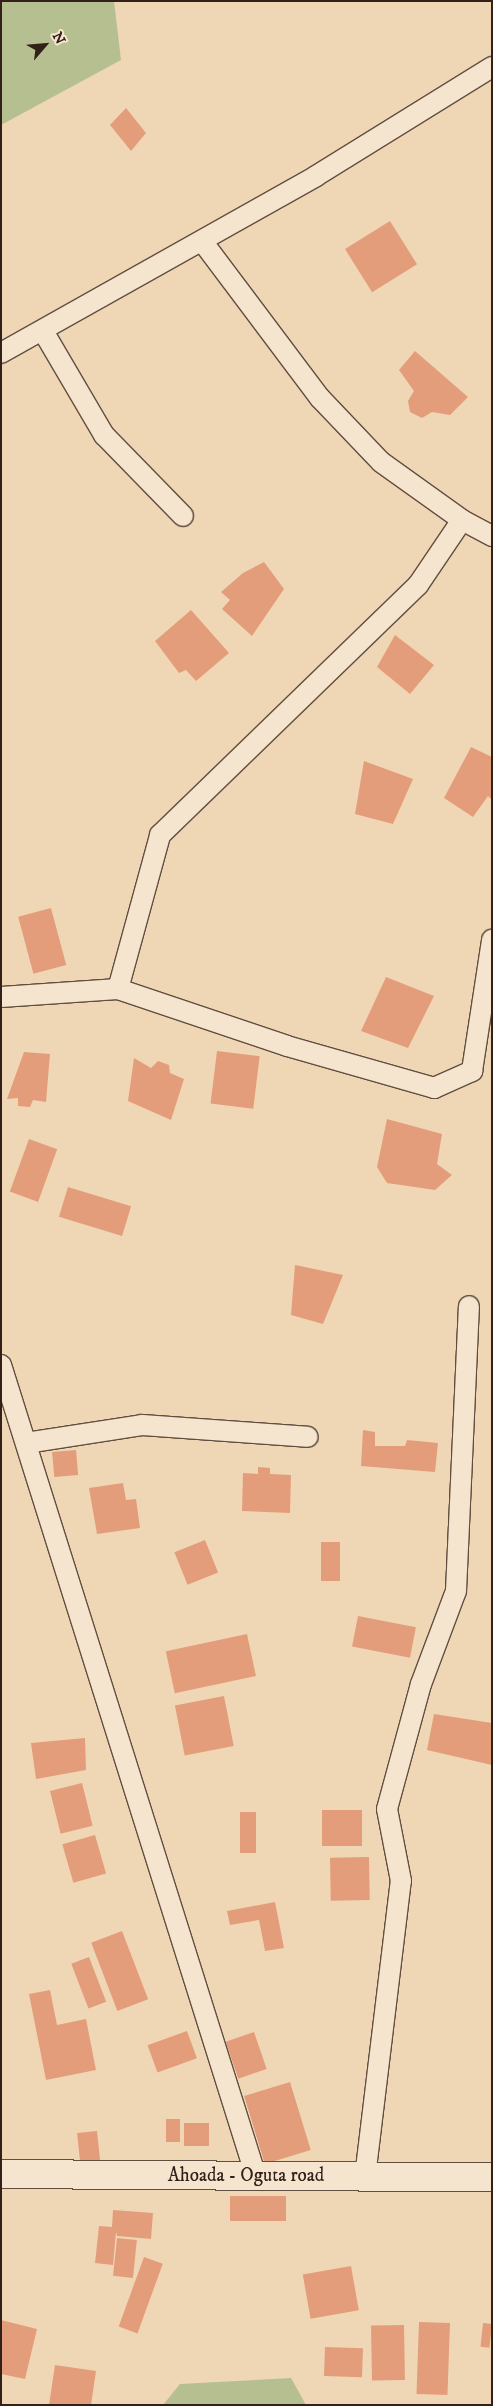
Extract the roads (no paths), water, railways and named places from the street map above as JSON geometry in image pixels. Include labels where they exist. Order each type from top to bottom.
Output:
[{"type":"main road","name":"Ahoada - Oguta road","points":[[1,2174],[492,2177]]},
{"type":"street","points":[[1,353],[43,332],[316,176],[492,67]]},
{"type":"street","points":[[202,241],[327,405],[381,462],[462,520],[492,536]]},
{"type":"street","points":[[43,332],[104,435],[183,516]]},
{"type":"street","points":[[118,989],[160,836],[418,585],[462,520]]},
{"type":"street","points":[[1,997],[118,989],[287,1046],[434,1088],[472,1071],[492,940]]},
{"type":"street","points":[[365,2177],[401,1881],[387,1809],[421,1684],[456,1591],[469,1306]]},
{"type":"street","points":[[1,1365],[256,2176]]},
{"type":"street","points":[[26,1443],[142,1425],[308,1437]]}]
